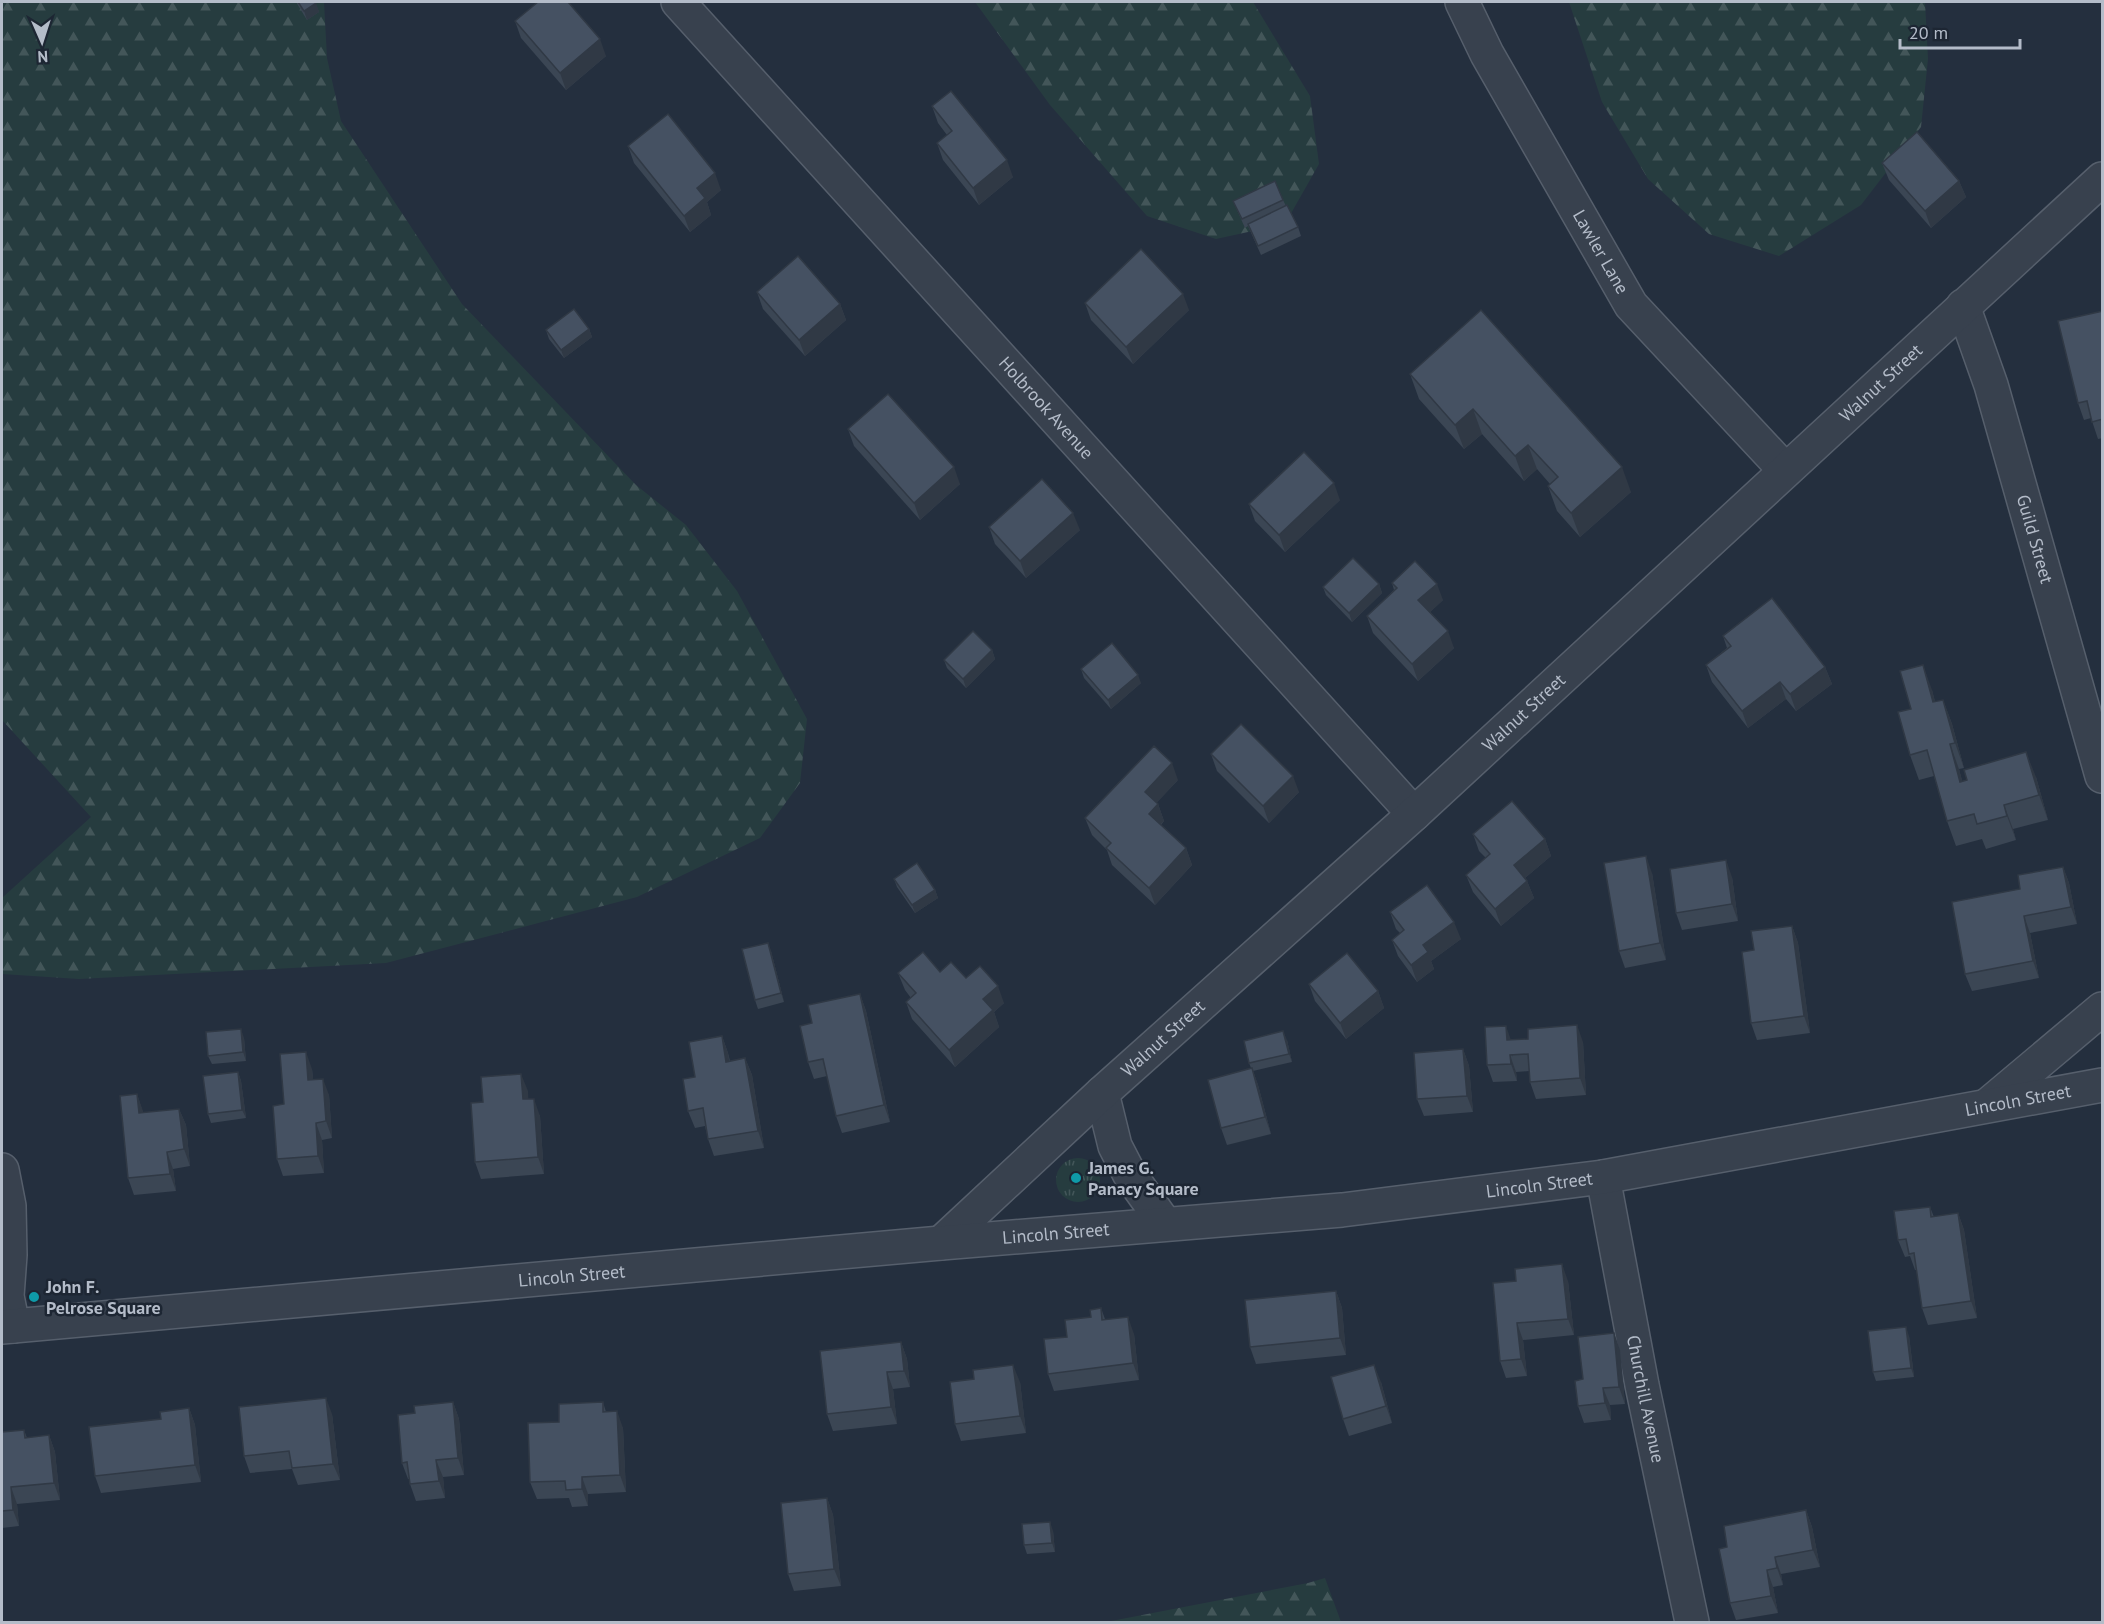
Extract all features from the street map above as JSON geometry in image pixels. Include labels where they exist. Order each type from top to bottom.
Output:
[{"type":"street","name":"Holbrook Avenue","points":[[678,2],[1414,814]]},
{"type":"street","name":"Lawler Lane","points":[[1462,2],[1487,54],[1631,304],[1785,470]]},
{"type":"street","name":"Walnut Street","points":[[941,1242],[1102,1093],[1414,814],[2103,179]]},
{"type":"street","name":"Guild Street","points":[[1963,306],[1991,385],[2103,776]]},
{"type":"street","points":[[1985,1107],[2103,1009]]},
{"type":"street","name":"Lincoln Street","points":[[7,1326],[941,1242],[1342,1210],[1603,1177],[2103,1085]]},
{"type":"street","points":[[1102,1093],[1115,1146],[1130,1175],[1165,1224]]},
{"type":"street","points":[[2,1170],[9,1206],[10,1256],[7,1326]]},
{"type":"street","name":"Churchill Avenue","points":[[1603,1177],[1642,1385],[1692,1623]]},
{"type":"green space","points":[[2,2],[324,2],[327,58],[341,121],[462,304],[636,485],[686,525],[737,591],[807,719],[800,783],[760,838],[637,897],[386,963],[79,979],[2,974],[2,898],[91,817],[2,720]]},
{"type":"green space","points":[[975,2],[1253,2],[1310,96],[1319,164],[1285,224],[1216,239],[1147,216],[1050,105]]},
{"type":"green space","points":[[1569,2],[1925,2],[1928,59],[1921,127],[1861,205],[1779,256],[1709,234],[1648,179],[1602,102]]},
{"type":"green space","points":[[1078,1158],[1087,1159],[1094,1164],[1099,1171],[1099,1189],[1094,1196],[1087,1201],[1078,1202],[1069,1201],[1062,1196],[1057,1189],[1056,1180],[1057,1171],[1062,1164],[1069,1159]]},
{"type":"green space","points":[[1325,1578],[1341,1622],[1106,1622],[1308,1583]]},
{"type":"building","points":[[298,2],[315,2],[316,3],[304,11]]},
{"type":"building","points":[[538,2],[568,2],[600,39],[560,73],[515,21]]},
{"type":"building","points":[[951,91],[1007,160],[973,188],[937,143],[952,131],[932,106]]},
{"type":"building","points":[[668,114],[715,173],[697,188],[705,198],[684,216],[628,146]]},
{"type":"building","points":[[1917,132],[1959,181],[1925,211],[1882,163]]},
{"type":"building","points":[[1275,181],[1283,200],[1242,219],[1233,201]]},
{"type":"building","points":[[1287,205],[1298,227],[1258,246],[1248,224]]},
{"type":"building","points":[[1141,249],[1183,294],[1126,347],[1085,303]]},
{"type":"building","points":[[798,256],[840,304],[799,340],[757,292]]},
{"type":"building","points":[[574,309],[589,329],[561,350],[546,330]]},
{"type":"building","points":[[1481,310],[1622,467],[1571,513],[1548,486],[1558,477],[1528,445],[1515,456],[1473,409],[1455,425],[1410,374]]},
{"type":"building","points":[[2103,311],[2103,419],[2092,422],[2087,401],[2078,403],[2058,321]]},
{"type":"building","points":[[888,394],[954,467],[914,503],[848,429]]},
{"type":"building","points":[[1304,452],[1334,483],[1279,535],[1249,504]]},
{"type":"building","points":[[1042,479],[1073,513],[1020,561],[989,527]]},
{"type":"building","points":[[1353,558],[1379,584],[1349,613],[1323,587]]},
{"type":"building","points":[[1415,561],[1437,584],[1418,600],[1448,631],[1412,664],[1367,616],[1397,588],[1392,583]]},
{"type":"building","points":[[1772,598],[1825,667],[1790,694],[1780,682],[1742,711],[1706,665],[1731,646],[1723,636]]},
{"type":"building","points":[[973,631],[992,650],[963,679],[944,660]]},
{"type":"building","points":[[1112,643],[1138,675],[1108,700],[1081,669]]},
{"type":"building","points":[[1923,665],[1933,702],[1943,700],[1955,743],[1950,744],[1960,782],[1967,780],[1964,770],[2026,752],[2039,795],[2004,805],[2007,816],[1977,824],[1974,814],[1947,821],[1927,750],[1910,755],[1898,712],[1911,709],[1900,671]]},
{"type":"building","points":[[1241,724],[1293,776],[1263,806],[1211,754]]},
{"type":"building","points":[[1154,746],[1172,763],[1145,792],[1158,804],[1149,814],[1186,848],[1149,888],[1106,848],[1111,843],[1085,818]]},
{"type":"building","points":[[1512,801],[1545,839],[1514,865],[1527,881],[1495,909],[1466,875],[1490,854],[1473,834]]},
{"type":"building","points":[[1646,856],[1660,943],[1619,951],[1604,863]]},
{"type":"building","points":[[1726,860],[1732,904],[1676,913],[1670,869]]},
{"type":"building","points":[[917,863],[935,890],[912,905],[894,879]]},
{"type":"building","points":[[2063,867],[2071,907],[2024,916],[2033,961],[1965,974],[1952,902],[2020,889],[2018,875]]},
{"type":"building","points":[[1427,885],[1454,922],[1423,945],[1428,952],[1411,965],[1392,940],[1404,930],[1390,912]]},
{"type":"building","points":[[1792,926],[1804,1016],[1751,1023],[1742,952],[1754,950],[1751,931]]},
{"type":"building","points":[[768,943],[781,993],[755,1000],[742,949]]},
{"type":"building","points":[[923,952],[940,972],[951,962],[966,978],[980,966],[998,986],[983,999],[993,1010],[949,1050],[906,1002],[916,993],[898,973]]},
{"type":"building","points":[[1347,953],[1378,991],[1340,1023],[1309,984]]},
{"type":"building","points":[[860,994],[884,1105],[836,1116],[823,1059],[808,1062],[800,1026],[812,1023],[808,1005]]},
{"type":"building","points":[[1577,1025],[1580,1078],[1530,1082],[1528,1054],[1510,1055],[1511,1064],[1487,1065],[1485,1027],[1506,1026],[1507,1040],[1528,1039],[1528,1029]]},
{"type":"building","points":[[241,1029],[243,1052],[208,1056],[206,1032]]},
{"type":"building","points":[[1283,1031],[1289,1054],[1249,1063],[1244,1041]]},
{"type":"building","points":[[722,1036],[726,1062],[745,1058],[758,1131],[708,1139],[703,1108],[688,1111],[683,1079],[695,1077],[689,1042]]},
{"type":"building","points":[[1463,1049],[1467,1096],[1417,1099],[1414,1053]]},
{"type":"building","points":[[306,1052],[308,1080],[323,1079],[326,1121],[316,1123],[318,1156],[277,1159],[273,1106],[284,1104],[280,1054]]},
{"type":"building","points":[[1252,1068],[1265,1117],[1221,1128],[1208,1080]]},
{"type":"building","points":[[238,1072],[242,1110],[208,1114],[203,1076]]},
{"type":"building","points":[[521,1074],[523,1099],[534,1099],[538,1157],[475,1162],[471,1103],[483,1102],[481,1077]]},
{"type":"building","points":[[137,1094],[139,1113],[179,1109],[184,1149],[167,1152],[170,1174],[128,1178],[120,1096]]},
{"type":"building","points":[[1930,1207],[1931,1217],[1958,1213],[1971,1301],[1922,1308],[1914,1253],[1909,1254],[1906,1239],[1898,1240],[1894,1211]]},
{"type":"building","points":[[1562,1264],[1568,1319],[1517,1323],[1521,1359],[1500,1361],[1493,1283],[1516,1281],[1515,1269]]},
{"type":"building","points":[[1336,1291],[1340,1338],[1250,1347],[1245,1300]]},
{"type":"building","points":[[1101,1308],[1102,1320],[1128,1317],[1133,1363],[1048,1374],[1044,1339],[1067,1337],[1065,1320],[1091,1317],[1090,1310]]},
{"type":"building","points":[[1906,1327],[1911,1368],[1873,1372],[1868,1331]]},
{"type":"building","points":[[1614,1333],[1619,1387],[1603,1388],[1605,1403],[1578,1406],[1575,1381],[1583,1379],[1578,1337]]},
{"type":"building","points":[[901,1342],[904,1371],[887,1372],[891,1407],[827,1414],[820,1351]]},
{"type":"building","points":[[1013,1365],[1020,1416],[955,1424],[950,1382],[974,1379],[973,1370]]},
{"type":"building","points":[[1374,1365],[1386,1406],[1343,1419],[1331,1377]]},
{"type":"building","points":[[326,1398],[333,1464],[292,1468],[289,1451],[244,1456],[239,1407]]},
{"type":"building","points":[[453,1402],[458,1458],[436,1460],[439,1481],[410,1484],[407,1462],[402,1463],[398,1415],[415,1413],[414,1406]]},
{"type":"building","points":[[603,1402],[603,1412],[617,1411],[620,1475],[582,1477],[582,1489],[566,1490],[565,1481],[530,1482],[528,1423],[559,1422],[559,1404]]},
{"type":"building","points":[[189,1408],[195,1465],[95,1476],[89,1427],[161,1419],[160,1412]]},
{"type":"building","points":[[24,1430],[25,1438],[49,1435],[54,1483],[11,1487],[13,1510],[2,1511],[2,1432]]},
{"type":"building","points":[[827,1498],[834,1569],[788,1574],[781,1503]]},
{"type":"building","points":[[1806,1510],[1813,1550],[1775,1557],[1777,1568],[1767,1570],[1771,1596],[1730,1603],[1719,1549],[1727,1547],[1724,1526]]},
{"type":"building","points":[[1050,1522],[1052,1543],[1024,1545],[1022,1524]]},
{"type":"place","name":"James G. Panacy Square","points":[[1076,1178]]},
{"type":"place","name":"John F. Pelrose Square","points":[[34,1297]]}]
